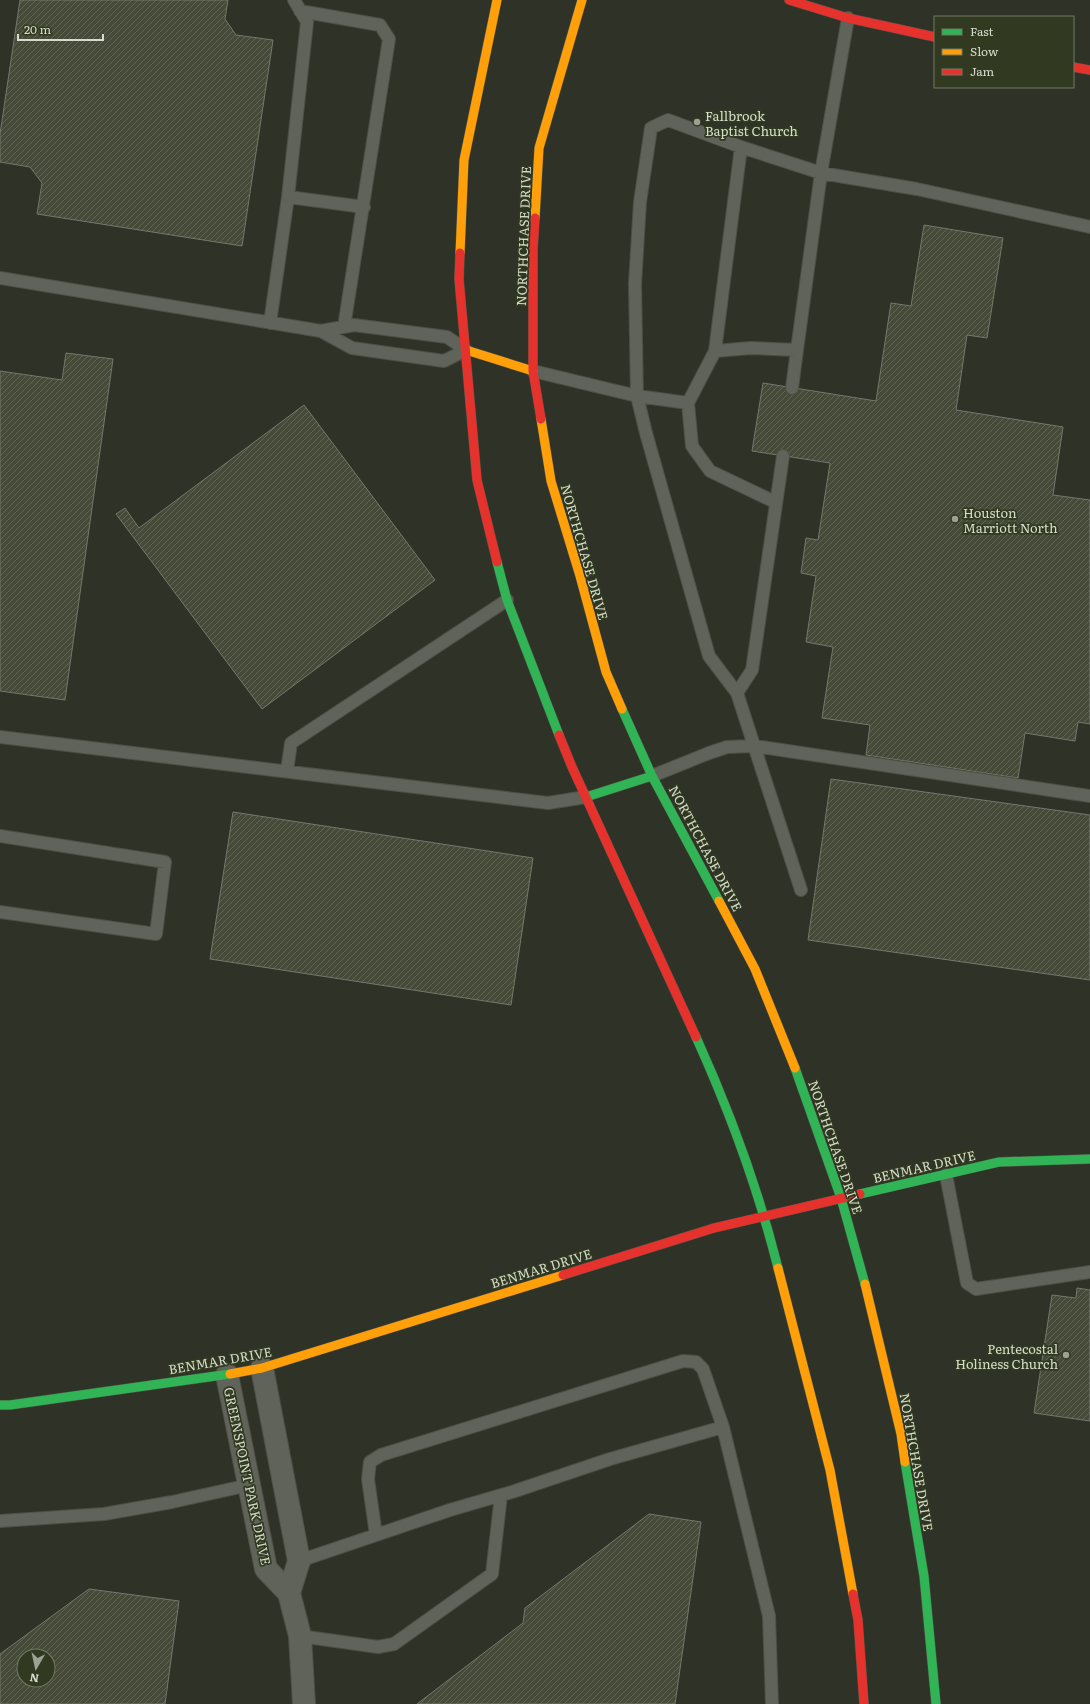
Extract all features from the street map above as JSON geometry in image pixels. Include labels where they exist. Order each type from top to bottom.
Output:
[{"type":"street","points":[[497,0],[464,160],[459,279],[477,480],[507,600],[572,767],[710,1069],[747,1162],[765,1216],[830,1470],[858,1620],[864,1704],[870,1704]]},
{"type":"street","name":"NORTHCHASE DRIVE","points":[[582,0],[539,148],[533,250],[533,371],[551,481],[580,576],[606,672],[652,776],[755,969],[790,1054],[841,1198],[858,1256],[901,1434],[924,1576],[936,1704]]},
{"type":"street","points":[[789,0],[848,18],[934,37]]},
{"type":"street","points":[[1074,67],[1090,70]]},
{"type":"street","points":[[466,350],[533,371]]},
{"type":"street","points":[[586,797],[652,776]]},
{"type":"street","name":"BENMAR DRIVE","points":[[0,1405],[10,1405],[227,1375],[262,1368],[714,1228],[999,1162],[1090,1159]]},
{"type":"street","points":[[262,1368],[299,1561],[289,1593],[300,1636],[304,1704]]},
{"type":"street","name":"GREENSPOINT PARK DRIVE","points":[[227,1375],[266,1570],[289,1593]]},
{"type":"lane","points":[[270,323],[288,197],[307,22],[294,0]]},
{"type":"lane","points":[[300,11],[380,25],[389,39],[364,207],[344,327]]},
{"type":"lane","points":[[792,388],[821,173],[848,18]]},
{"type":"lane","points":[[802,890],[737,693],[708,656],[637,396],[635,284],[640,202],[651,128],[668,120],[741,147],[821,173],[917,189],[1090,227]]},
{"type":"lane","points":[[741,147],[715,351],[688,403],[692,446],[710,471],[775,502]]},
{"type":"lane","points":[[288,197],[364,207]]},
{"type":"lane","points":[[0,278],[321,331],[354,325],[447,338],[466,350]]},
{"type":"lane","points":[[321,331],[352,348],[444,361],[466,350]]},
{"type":"lane","points":[[715,351],[751,348],[797,350]]},
{"type":"lane","points":[[533,371],[637,396],[688,403]]},
{"type":"lane","points":[[737,693],[752,670],[775,502],[783,456]]},
{"type":"lane","points":[[287,771],[291,743],[507,600]]},
{"type":"lane","points":[[0,737],[548,803],[586,797]]},
{"type":"lane","points":[[652,776],[727,747],[754,746],[1090,796]]},
{"type":"lane","points":[[0,836],[165,862],[156,934],[0,912]]},
{"type":"lane","points":[[946,1175],[967,1283],[976,1288],[1090,1272]]},
{"type":"lane","points":[[376,1535],[368,1479],[370,1462],[381,1455],[683,1361],[696,1362],[703,1369],[723,1427],[769,1616],[772,1704]]},
{"type":"lane","points":[[299,1561],[450,1510],[610,1459],[723,1427]]},
{"type":"lane","points":[[0,1521],[104,1514],[172,1502],[249,1485]]},
{"type":"lane","points":[[300,1636],[378,1647],[394,1644],[492,1574],[501,1495]]},
{"type":"building","points":[[20,0],[228,0],[225,19],[236,35],[273,40],[242,246],[37,214],[42,183],[30,167],[0,162],[0,134]]},
{"type":"building","name":"Houston Marriott North","points":[[924,225],[1003,238],[987,338],[967,335],[956,410],[1063,427],[1053,495],[1090,500],[1090,724],[1078,722],[1075,741],[1025,733],[1018,778],[866,755],[870,725],[822,718],[833,647],[806,642],[816,576],[801,573],[806,538],[818,540],[830,463],[752,451],[763,383],[876,401],[891,303],[911,306]]},
{"type":"building","points":[[66,353],[113,359],[65,700],[0,691],[0,371],[62,380]]},
{"type":"building","points":[[304,405],[435,580],[262,709],[116,514],[125,508],[139,528]]},
{"type":"building","points":[[831,779],[1090,815],[1090,980],[808,940]]},
{"type":"building","points":[[233,812],[533,858],[511,1005],[210,959]]},
{"type":"building","name":"Pentecostal Holiness Church","points":[[1077,1288],[1090,1290],[1090,1421],[1034,1413],[1052,1295],[1076,1298]]},
{"type":"building","points":[[649,1514],[701,1522],[675,1704],[417,1704],[523,1623],[525,1608]]},
{"type":"building","points":[[89,1589],[179,1601],[165,1704],[0,1704],[0,1654]]},
{"type":"traffic: fast","points":[[497,562],[507,600],[559,735]]},
{"type":"traffic: fast","points":[[622,709],[652,776],[719,901]]},
{"type":"traffic: fast","points":[[586,797],[652,776]]},
{"type":"traffic: fast","points":[[696,1037],[732,1122],[762,1209],[778,1268]]},
{"type":"traffic: fast","points":[[795,1068],[841,1198],[865,1284]]},
{"type":"traffic: fast","points":[[860,1194],[999,1162],[1090,1159]]},
{"type":"traffic: fast","points":[[0,1405],[10,1405],[230,1374]]},
{"type":"traffic: fast","points":[[905,1462],[924,1576],[936,1704]]},
{"type":"traffic: slow","points":[[460,253],[464,160],[497,0]]},
{"type":"traffic: slow","points":[[535,218],[539,148],[582,0]]},
{"type":"traffic: slow","points":[[466,350],[533,371]]},
{"type":"traffic: slow","points":[[541,419],[551,481],[580,576],[606,672],[622,709]]},
{"type":"traffic: slow","points":[[719,901],[755,969],[795,1068]]},
{"type":"traffic: slow","points":[[778,1268],[830,1470],[853,1594]]},
{"type":"traffic: slow","points":[[230,1374],[262,1368],[563,1275]]},
{"type":"traffic: slow","points":[[865,1284],[901,1434],[905,1462]]},
{"type":"traffic: jam","points":[[789,0],[848,18],[934,37]]},
{"type":"traffic: jam","points":[[1074,67],[1090,70]]},
{"type":"traffic: jam","points":[[535,218],[533,250],[533,371],[541,419]]},
{"type":"traffic: jam","points":[[460,253],[459,279],[477,480],[497,562]]},
{"type":"traffic: jam","points":[[559,735],[572,767],[696,1037]]},
{"type":"traffic: jam","points":[[563,1275],[714,1228],[860,1194]]},
{"type":"traffic: jam","points":[[853,1594],[858,1620],[864,1704]]},
{"type":"place","name":"Fallbrook Baptist Church","points":[[697,122]]},
{"type":"place","name":"Houston Marriott North","points":[[955,519]]},
{"type":"place","name":"Pentecostal Holiness Church","points":[[1066,1355]]}]
